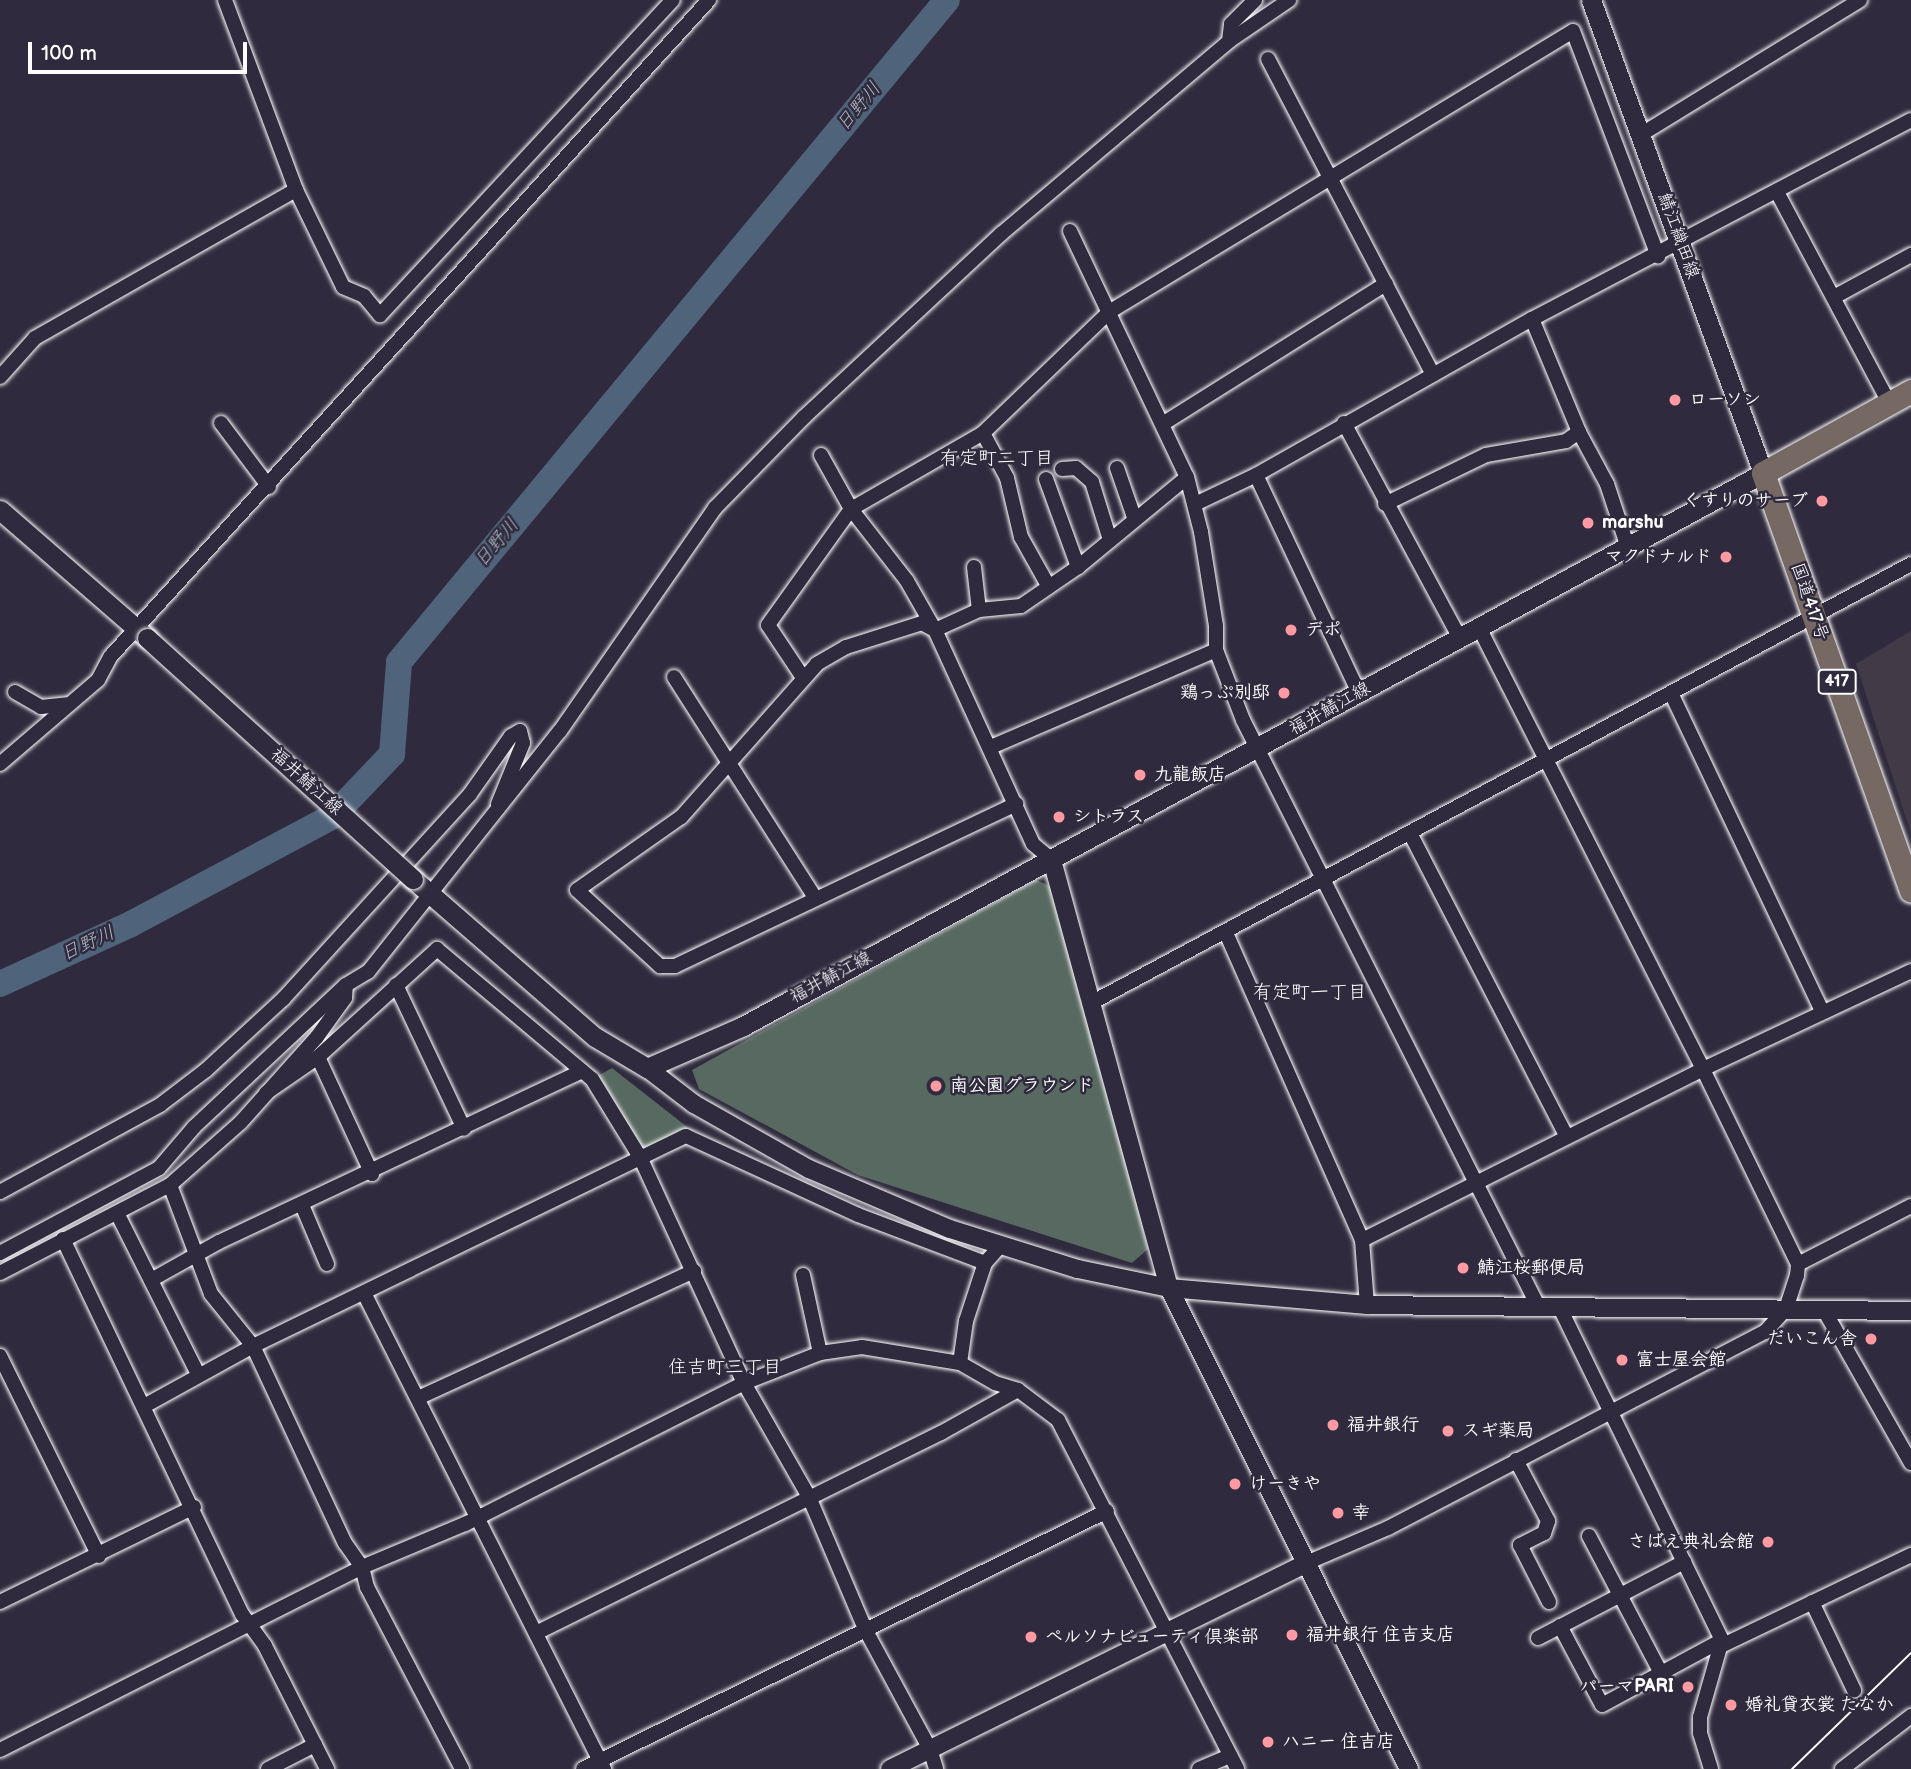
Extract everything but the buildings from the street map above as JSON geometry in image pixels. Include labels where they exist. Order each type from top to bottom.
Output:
[{"type":"highway","points":[[1763,473],[1911,391]]},
{"type":"highway","name":"国道417号","points":[[1763,473],[1911,891]]},
{"type":"main road","name":"鯖江織田線","points":[[1591,0],[1763,473]]},
{"type":"main road","name":"福井鯖江線","points":[[0,509],[431,895],[595,1037],[647,1068],[743,1026],[1763,473]]},
{"type":"street","points":[[225,0],[296,190],[343,287],[364,296],[380,315],[673,0]]},
{"type":"street","points":[[0,764],[98,680],[111,656],[141,634],[269,487],[709,0]]},
{"type":"street","points":[[1229,41],[1231,24],[1255,0]]},
{"type":"street","points":[[0,1252],[159,1168],[194,1126],[346,985],[368,972],[495,815],[715,508],[804,417],[991,243],[1229,41],[1289,0]]},
{"type":"street","points":[[1640,135],[1860,0]]},
{"type":"street","points":[[802,676],[768,625],[851,509],[982,433],[1109,312],[1573,31],[1658,256]]},
{"type":"street","points":[[1268,59],[1433,374]]},
{"type":"street","points":[[1195,504],[1256,475],[1532,319],[1681,244],[1911,120]]},
{"type":"street","points":[[0,377],[35,338],[296,190]]},
{"type":"street","points":[[1777,192],[1889,403]]},
{"type":"street","points":[[1070,231],[1164,423],[1186,477],[1195,504],[1216,626],[1216,650],[1257,749],[1539,1308]]},
{"type":"street","points":[[1834,297],[1911,255]]},
{"type":"street","points":[[1164,423],[1386,284]]},
{"type":"street","points":[[1532,319],[1579,432],[1607,484],[1628,548]]},
{"type":"street","points":[[221,423],[269,487]]},
{"type":"street","points":[[1344,423],[1385,504],[1459,637]]},
{"type":"street","points":[[1385,504],[1486,455],[1566,441],[1579,432]]},
{"type":"street","points":[[982,433],[1007,478],[1021,537],[1049,587]]},
{"type":"street","points":[[821,455],[851,509],[907,581],[935,631],[1034,844],[1052,860],[1169,1288],[1304,1564],[1409,1769]]},
{"type":"street","points":[[1062,469],[1076,468],[1092,482],[1110,540]]},
{"type":"street","points":[[1117,468],[1134,517]]},
{"type":"street","points":[[1256,475],[1359,693]]},
{"type":"street","points":[[935,631],[979,610],[1021,606],[1078,567],[1134,517],[1186,477]]},
{"type":"street","points":[[1046,479],[1078,567]]},
{"type":"street","points":[[1091,1003],[1411,835],[1911,564]]},
{"type":"street","points":[[974,567],[979,610]]},
{"type":"street","points":[[935,631],[922,622],[846,647],[802,676],[729,762],[658,837],[576,890],[660,966],[675,966],[814,896],[1016,804]]},
{"type":"street","points":[[890,1769],[1304,1564],[1388,1528],[1765,1332],[1786,1309],[1798,1264],[1550,760],[1478,626]]},
{"type":"street","points":[[991,747],[1216,650]]},
{"type":"street","points":[[674,677],[814,896]]},
{"type":"street","points":[[15,692],[41,706],[71,704]]},
{"type":"street","points":[[1672,695],[1822,1011]]},
{"type":"street","points":[[0,1192],[160,1105],[205,1070],[283,999],[470,794],[511,736],[520,731],[523,743],[495,815]]},
{"type":"street","points":[[1411,835],[1567,1137]]},
{"type":"street","points":[[1226,933],[1363,1240],[1367,1305]]},
{"type":"street","points":[[265,1093],[318,1057],[437,949],[592,1079],[640,1157],[681,1252],[694,1271],[744,1383],[809,1497],[865,1629],[930,1749],[936,1769]]},
{"type":"street","points":[[1363,1240],[1703,1069],[1911,971]]},
{"type":"street","points":[[0,1273],[170,1185],[241,1122],[317,1037],[345,998],[346,985]]},
{"type":"street","points":[[396,985],[464,1129]]},
{"type":"street","points":[[318,1057],[372,1174]]},
{"type":"street","points":[[647,1068],[694,1104],[809,1170],[950,1228],[1078,1269],[1169,1288],[1367,1305],[1911,1311]]},
{"type":"street","points":[[151,1280],[219,1242],[372,1174],[581,1072]]},
{"type":"street","points":[[146,1405],[253,1346],[365,1295],[686,1136],[858,1215],[985,1263]]},
{"type":"street","points":[[170,1185],[211,1294],[253,1346],[345,1543],[362,1567],[367,1587],[461,1769]]},
{"type":"street","points":[[302,1205],[327,1264]]},
{"type":"street","points":[[1798,1264],[1911,1206]]},
{"type":"street","points":[[117,1213],[199,1376]]},
{"type":"street","points":[[63,1239],[146,1405],[181,1488],[194,1507],[242,1614],[253,1625],[327,1769]]},
{"type":"street","points":[[960,1363],[966,1321],[985,1263],[1002,1245]]},
{"type":"street","points":[[418,1398],[694,1271]]},
{"type":"street","points":[[803,1275],[820,1353]]},
{"type":"street","points":[[365,1295],[602,1765]]},
{"type":"street","points":[[1560,1308],[1607,1412],[1684,1562],[1721,1643],[1700,1717],[1700,1733],[1711,1769]]},
{"type":"street","points":[[1824,1310],[1911,1463]]},
{"type":"street","points":[[0,1750],[253,1625],[362,1567],[475,1517],[744,1383],[820,1353],[862,1347],[960,1363],[995,1384],[1018,1390],[1058,1420],[1170,1630],[1237,1769]]},
{"type":"street","points":[[0,1356],[99,1556]]},
{"type":"street","points":[[536,1633],[1018,1390]]},
{"type":"street","points":[[1516,1460],[1548,1521],[1544,1533],[1520,1545],[1549,1602]]},
{"type":"street","points":[[0,1602],[99,1556],[194,1507]]},
{"type":"street","points":[[583,1769],[602,1765],[865,1629],[1107,1511]]},
{"type":"street","points":[[1589,1536],[1661,1673]]},
{"type":"street","points":[[1560,1626],[1602,1704],[1721,1643],[1911,1555]]},
{"type":"street","points":[[1538,1638],[1684,1562]]},
{"type":"street","points":[[1812,1602],[1854,1690]]},
{"type":"street","points":[[1842,1769],[1911,1716]]},
{"type":"street","points":[[268,1769],[315,1745]]},
{"type":"street","points":[[1199,1769],[1230,1756]]},
{"type":"shaded area","points":[[1911,631],[1911,834],[1856,664]]},
{"type":"green space","name":"南公園グラウンド","points":[[1036,880],[1057,889],[1148,1249],[1132,1263],[858,1175],[699,1089],[692,1070]]},
{"type":"green space","points":[[612,1068],[691,1130],[642,1154],[594,1078]]},
{"type":"waterway","name":"日野川","points":[[0,984],[131,924],[333,816],[392,754],[399,662],[947,0]]},
{"type":"tram line","points":[[1792,1769],[1911,1653]]},
{"type":"place","name":"ローソン","points":[[1675,400]]},
{"type":"place","name":"くすりのサーブ","points":[[1822,501]]},
{"type":"place","name":"marshu","points":[[1588,523]]},
{"type":"place","name":"マクドナルド","points":[[1726,557]]},
{"type":"place","name":"デポ","points":[[1291,630]]},
{"type":"place","name":"鶏っぷ別邸","points":[[1284,693]]},
{"type":"place","name":"九龍飯店","points":[[1140,775]]},
{"type":"place","name":"シトラス","points":[[1059,817]]},
{"type":"place","name":"南公園グラウンド","points":[[936,1086]]},
{"type":"place","name":"鯖江桜郵便局","points":[[1463,1268]]},
{"type":"place","name":"だいこん舎","points":[[1871,1339]]},
{"type":"place","name":"富士屋会館","points":[[1622,1360]]},
{"type":"place","name":"福井銀行","points":[[1333,1425]]},
{"type":"place","name":"スギ薬局","points":[[1448,1431]]},
{"type":"place","name":"けーきや","points":[[1235,1484]]},
{"type":"place","name":"幸","points":[[1338,1513]]},
{"type":"place","name":"さばえ典礼会館","points":[[1768,1542]]},
{"type":"place","name":"福井銀行 住吉支店","points":[[1292,1635]]},
{"type":"place","name":"ペルソナビューティ倶楽部","points":[[1031,1637]]},
{"type":"place","name":"パーマPARI","points":[[1688,1687]]},
{"type":"place","name":"婚礼貸衣裳 たなか","points":[[1731,1705]]},
{"type":"place","name":"ハニー 住吉店","points":[[1268,1742]]},
{"type":"district","name":"有定町二丁目","points":[[997,459]]},
{"type":"district","name":"有定町一丁目","points":[[1310,993]]},
{"type":"district","name":"住吉町三丁目","points":[[725,1368]]}]
